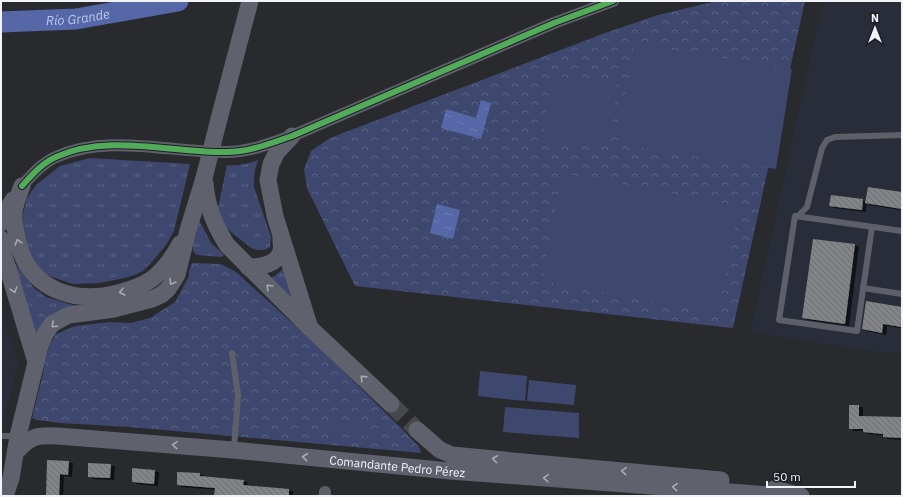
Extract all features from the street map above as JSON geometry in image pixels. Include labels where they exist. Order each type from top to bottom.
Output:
[{"type":"main road","points":[[5,496],[11,478],[17,444],[40,346],[52,324],[69,315],[114,309],[152,299],[161,295],[168,289],[177,275],[250,1]]},
{"type":"main road","points":[[292,136],[277,152],[271,164],[268,176],[271,198],[281,238],[310,327]]},
{"type":"main road","points":[[204,178],[208,204],[217,229],[227,245],[391,404]]},
{"type":"main road","points":[[22,186],[15,207],[14,224],[20,249],[33,271],[43,282],[56,290],[71,296],[91,298],[112,295],[132,290],[152,279],[173,257],[188,230]]},
{"type":"main road","points":[[1,224],[5,213],[22,186]]},
{"type":"main road","points":[[248,267],[261,267],[273,261],[278,256],[280,251],[281,238]]},
{"type":"main road","points":[[1,239],[5,259],[36,364]]},
{"type":"main road","points":[[417,430],[440,450],[452,455],[751,483],[801,496]]},
{"type":"main road","name":"Comandante Pedro Pérez","points":[[17,444],[36,437],[47,435],[233,450],[450,471],[784,496]]},
{"type":"main road","points":[[11,478],[13,496]]},
{"type":"street","points":[[22,186],[37,169],[55,157],[75,149],[95,146],[129,145],[166,149],[227,152],[250,150],[292,136],[554,23],[613,1]]},
{"type":"lane","points":[[872,228],[857,331],[779,320],[795,216],[798,216],[807,207],[822,148],[827,140],[835,137],[902,135]]},
{"type":"lane","points":[[798,216],[872,228],[902,231]]},
{"type":"lane","points":[[863,288],[902,294]]},
{"type":"lane","points":[[232,353],[238,395],[233,450]]},
{"type":"lane","points":[[1,436],[17,444]]},
{"type":"shaded area","points":[[823,1],[902,1],[902,352],[877,352],[750,332]]},
{"type":"shaded area","points":[[1,315],[19,363],[1,430]]},
{"type":"green space","points":[[717,1],[805,1],[733,328],[355,286],[307,188],[304,169],[311,151],[330,138],[605,33],[658,15]]},
{"type":"green space","points":[[634,44],[792,69],[776,169],[617,144]]},
{"type":"green space","points":[[550,76],[617,82],[610,146],[543,139]]},
{"type":"green space","points":[[90,158],[190,164],[174,231],[166,245],[151,263],[143,271],[129,277],[100,283],[73,284],[43,274],[26,247],[23,230],[23,214],[27,198],[36,185],[60,166]]},
{"type":"green space","points":[[258,160],[254,173],[254,187],[271,237],[270,247],[264,250],[251,248],[225,227],[218,208],[227,165],[250,163]]},
{"type":"green space","points":[[562,173],[739,206],[718,314],[542,281]]},
{"type":"green space","points":[[198,218],[211,243],[224,255],[222,257],[197,255],[193,251]]},
{"type":"green space","points":[[14,262],[34,288],[46,297],[83,308],[34,340]]},
{"type":"green space","points":[[192,263],[221,264],[236,272],[323,351],[405,432],[419,447],[421,453],[130,427],[61,423],[32,418],[45,360],[50,344],[56,334],[75,326],[110,322],[131,323],[150,318],[175,302],[189,276]]},
{"type":"green space","points":[[285,267],[297,304],[268,278],[275,276]]},
{"type":"green space","points":[[480,371],[527,376],[525,401],[478,396]]},
{"type":"green space","points":[[529,380],[576,385],[574,405],[527,401]]},
{"type":"green space","points":[[505,407],[579,413],[579,438],[503,432]]},
{"type":"green space","points":[[331,420],[367,423],[367,436],[330,433]]},
{"type":"water","points":[[481,100],[491,103],[481,139],[441,128],[446,109],[476,118]]},
{"type":"water","points":[[437,204],[460,210],[453,239],[430,233]]},
{"type":"building","points":[[868,187],[902,192],[902,209],[865,203]]},
{"type":"building","points":[[831,195],[863,199],[862,210],[829,206]]},
{"type":"building","points":[[813,239],[855,244],[845,324],[802,318]]},
{"type":"building","points":[[866,301],[902,307],[902,327],[883,324],[882,333],[862,329]]},
{"type":"building","points":[[849,405],[859,405],[859,416],[902,417],[902,438],[883,437],[883,434],[863,432],[863,429],[849,429]]},
{"type":"building","points":[[47,460],[69,461],[68,475],[60,474],[59,496],[46,496]]},
{"type":"building","points":[[88,463],[111,464],[110,478],[88,477]]},
{"type":"building","points":[[132,468],[155,470],[154,484],[132,482]]},
{"type":"building","points":[[177,472],[200,473],[200,476],[244,480],[243,485],[289,489],[289,496],[214,496],[215,488],[177,485]]},
{"type":"waterway","name":"Río Grande","points":[[1,22],[76,19],[178,1]]},
{"type":"tunnel","points":[[391,404],[417,430]]},
{"type":"cycle path","points":[[22,186],[46,163],[56,157],[76,150],[97,146],[118,145],[206,152],[236,152],[268,144],[292,136],[554,23],[613,1]]}]
